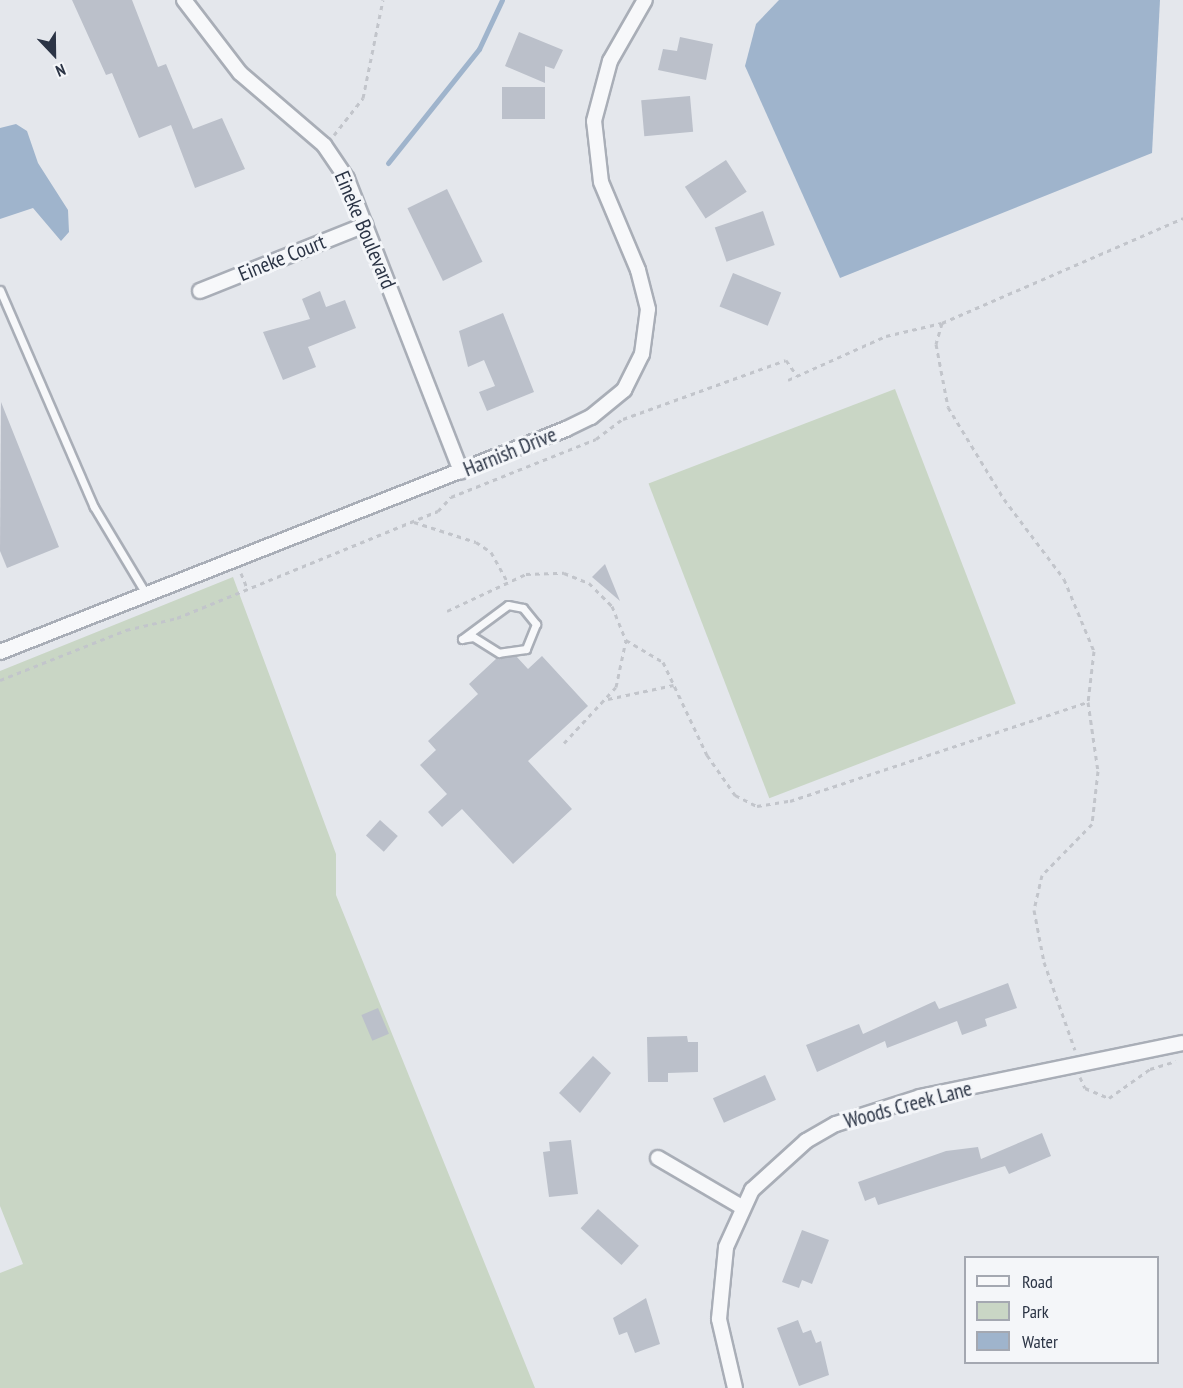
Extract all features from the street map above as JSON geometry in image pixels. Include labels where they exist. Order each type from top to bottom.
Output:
[{"type":"street","name":"Eineke Boulevard","points":[[184,0],[253,88],[324,145],[347,179],[461,472]]},
{"type":"street","name":"Harnish Drive","points":[[0,652],[461,472],[591,417],[624,390],[642,354],[648,309],[639,270],[601,182],[594,121],[610,61],[645,0]]},
{"type":"street","name":"Eineke Court","points":[[200,291],[365,225]]},
{"type":"street","name":"Woods Creek Lane","points":[[735,1388],[723,1346],[718,1293],[726,1247],[752,1190],[784,1158],[836,1124],[920,1097],[1183,1043]]},
{"type":"street","points":[[658,1158],[742,1208]]},
{"type":"lane","points":[[0,290],[94,507],[146,594]]},
{"type":"lane","points":[[508,605],[523,608],[536,624],[532,643],[519,652],[499,653],[473,637],[462,639],[508,605]]},
{"type":"path","points":[[324,145],[358,111],[383,0]]},
{"type":"path","points":[[788,380],[886,336],[942,323],[1183,218]]},
{"type":"path","points":[[942,323],[936,344],[948,407],[1004,499],[1064,579],[1088,632],[1095,666],[1088,702],[1098,771],[1092,824],[1042,875],[1034,910],[1044,962],[1072,1034],[1076,1065],[1085,1088],[1109,1098],[1150,1069],[1183,1059]]},
{"type":"path","points":[[0,680],[126,630],[177,618],[412,522],[438,511],[451,497],[596,439],[623,419],[786,360],[798,376]]},
{"type":"path","points":[[412,522],[477,542],[491,552],[507,581]]},
{"type":"path","points":[[447,610],[507,581],[550,572],[590,583],[612,606],[626,640],[624,660],[608,699],[564,743]]},
{"type":"path","points":[[626,640],[656,654],[722,777],[735,795],[757,806],[790,801],[1088,702]]},
{"type":"path","points":[[608,699],[674,685]]},
{"type":"green space","points":[[895,389],[1016,704],[769,798],[649,484]]},
{"type":"green space","points":[[233,577],[336,854],[336,895],[535,1388],[0,1388],[0,1273],[23,1264],[0,1206],[0,671]]},
{"type":"water","points":[[779,0],[1160,0],[1152,153],[840,278],[745,66],[756,24]]},
{"type":"water","points":[[16,124],[27,131],[38,163],[68,210],[69,232],[61,241],[33,208],[0,219],[0,128]]},
{"type":"building","points":[[72,0],[132,0],[158,67],[166,64],[193,129],[222,118],[245,169],[195,188],[171,125],[139,138],[112,73],[106,75]]},
{"type":"building","points":[[519,32],[563,50],[554,69],[545,66],[545,83],[505,66]]},
{"type":"building","points":[[680,37],[713,44],[706,80],[658,70],[663,49],[677,51]]},
{"type":"building","points":[[502,87],[545,87],[545,119],[502,119]]},
{"type":"building","points":[[690,96],[693,132],[644,136],[641,100]]},
{"type":"building","points":[[726,160],[747,192],[706,219],[685,187]]},
{"type":"building","points":[[447,189],[483,262],[443,281],[407,208]]},
{"type":"building","points":[[763,211],[775,245],[726,262],[715,228]]},
{"type":"building","points":[[733,273],[781,292],[768,326],[720,306]]},
{"type":"building","points":[[320,291],[326,307],[345,300],[356,328],[308,347],[316,367],[283,380],[263,332],[310,319],[302,299]]},
{"type":"building","points":[[503,313],[534,392],[487,411],[479,392],[495,386],[484,360],[468,367],[459,331]]},
{"type":"building","points":[[1,402],[59,547],[7,568],[0,551]]},
{"type":"building","points":[[605,564],[620,601],[592,577]]},
{"type":"building","points":[[516,656],[528,669],[542,656],[588,706],[528,761],[572,809],[513,864],[462,809],[442,827],[428,812],[447,794],[420,765],[436,750],[428,741],[478,694],[469,684],[497,658]]},
{"type":"building","points":[[380,820],[398,836],[384,852],[366,836]]},
{"type":"building","points":[[1008,983],[1017,1008],[985,1019],[987,1026],[962,1035],[957,1021],[887,1048],[885,1041],[817,1072],[806,1045],[859,1024],[863,1034],[935,1001],[939,1009]]},
{"type":"building","points":[[378,1008],[389,1034],[372,1041],[361,1015]]},
{"type":"building","points":[[687,1036],[688,1042],[698,1042],[698,1072],[668,1073],[668,1082],[648,1082],[647,1037]]},
{"type":"building","points":[[593,1056],[611,1073],[580,1113],[559,1093]]},
{"type":"building","points":[[765,1075],[776,1100],[724,1123],[713,1098]]},
{"type":"building","points":[[1042,1133],[1051,1156],[1009,1174],[1005,1166],[878,1205],[875,1197],[865,1201],[858,1182],[946,1151],[978,1147],[981,1159]]},
{"type":"building","points":[[571,1140],[578,1194],[549,1197],[543,1152],[550,1151],[549,1142]]},
{"type":"building","points":[[598,1209],[639,1246],[621,1265],[581,1228]]},
{"type":"building","points":[[802,1230],[829,1240],[812,1284],[802,1280],[799,1288],[782,1282]]},
{"type":"building","points":[[646,1298],[660,1344],[635,1353],[627,1332],[619,1335],[613,1318]]},
{"type":"building","points":[[798,1320],[803,1333],[811,1330],[816,1343],[821,1341],[829,1375],[799,1386],[777,1328]]},
{"type":"waterway","points":[[388,163],[479,49],[502,0]]}]
